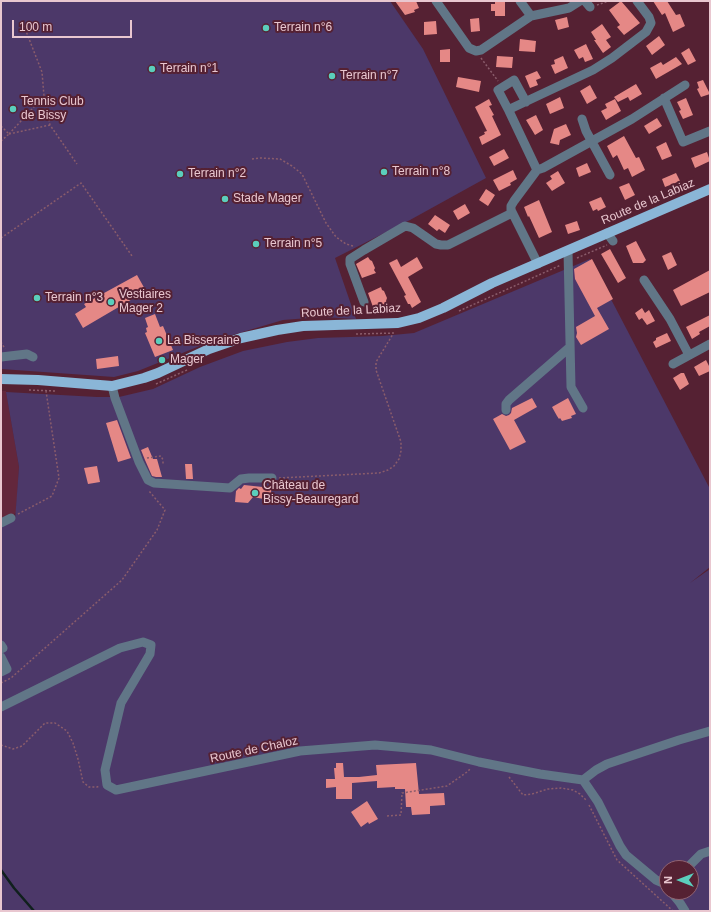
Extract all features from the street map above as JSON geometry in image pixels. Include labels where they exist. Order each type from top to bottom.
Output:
[{"type":"main road","name":"Route de la Labiaz","points":[[1,379],[38,380],[112,386],[158,374],[210,350],[241,338],[277,330],[303,326],[398,328],[492,284],[568,251],[610,237],[710,189]]},
{"type":"street","points":[[436,1],[472,50],[481,50],[531,16],[569,8],[580,1]]},
{"type":"street","points":[[520,1],[531,16]]},
{"type":"street","points":[[509,111],[512,108],[593,70],[612,58],[646,32],[651,23],[649,17],[637,1]]},
{"type":"street","points":[[526,102],[514,80],[498,90],[537,170]]},
{"type":"street","points":[[538,264],[512,213],[511,206],[537,170],[632,119],[685,85]]},
{"type":"street","points":[[664,98],[683,142],[710,131]]},
{"type":"street","points":[[582,119],[586,131],[610,175]]},
{"type":"street","points":[[364,302],[350,264],[350,259],[364,250],[405,226],[413,228],[436,244],[448,245],[512,213]]},
{"type":"street","points":[[568,251],[571,387],[582,408]]},
{"type":"street","points":[[644,280],[670,320],[689,355]]},
{"type":"street","points":[[673,364],[710,344]]},
{"type":"street","points":[[506,410],[506,404],[509,400],[570,347]]},
{"type":"street","points":[[1,357],[27,354],[33,357]]},
{"type":"street","points":[[112,386],[139,462],[148,480],[154,483],[230,488],[236,485],[241,479],[272,478]]},
{"type":"street","points":[[1,522],[11,518]]},
{"type":"street","points":[[1,707],[120,648],[143,642],[151,645],[150,654],[121,703],[105,770],[107,782]]},
{"type":"street","points":[[1,645],[3,648],[1,649]]},
{"type":"street","points":[[1,656],[7,668],[1,672]]},
{"type":"street","points":[[659,880],[650,875],[626,855],[598,802],[582,780],[607,764],[710,731]]},
{"type":"street","name":"Route de Chaloz","points":[[107,782],[107,785],[116,790],[300,751],[375,745],[431,750],[479,762],[540,774],[582,780]]},
{"type":"street","points":[[693,860],[701,854],[710,851]]},
{"type":"street","points":[[678,900],[685,911]]},
{"type":"path","points":[[587,4],[609,1]]},
{"type":"path","points":[[24,26],[42,72],[44,96],[50,125],[77,164]]},
{"type":"path","points":[[472,50],[502,87]]},
{"type":"path","points":[[1,142],[44,96]]},
{"type":"path","points":[[9,134],[50,125]]},
{"type":"path","points":[[1,126],[9,134]]},
{"type":"path","points":[[252,159],[280,159],[302,174],[326,223],[336,237],[346,244],[364,250]]},
{"type":"path","points":[[1,238],[81,183],[132,256]]},
{"type":"path","points":[[272,478],[379,473],[394,466],[402,451],[402,442],[376,370],[376,362],[398,328]]},
{"type":"path","points":[[352,334],[394,333],[398,328]]},
{"type":"path","points":[[153,385],[166,381],[187,370]]},
{"type":"path","points":[[28,389],[60,392]]},
{"type":"path","points":[[11,518],[52,496],[59,478],[46,391]]},
{"type":"path","points":[[139,462],[147,458],[161,456],[163,464]]},
{"type":"path","points":[[1,683],[11,678],[122,580],[157,530],[164,510],[149,490],[148,480]]},
{"type":"path","points":[[1,745],[13,749],[22,746],[45,723],[55,723],[67,731],[73,743],[78,759],[82,782],[89,787],[96,787],[107,782]]},
{"type":"path","points":[[388,816],[402,815],[402,793],[447,786],[479,762]]},
{"type":"path","points":[[505,775],[510,778],[523,795],[548,789],[561,788],[573,790],[580,794],[588,802],[617,860],[673,911]]},
{"type":"shaded area","name":"Stade Mager","points":[[1,1],[390,1],[423,49],[486,178],[410,220],[335,258],[356,319],[322,317],[283,320],[212,341],[138,371],[114,377],[1,369]]},
{"type":"shaded area","points":[[590,259],[710,489],[710,567],[690,583],[710,569],[710,911],[1,911],[1,526],[15,520],[19,467],[6,392],[119,397],[153,389],[200,367],[243,351],[287,342],[318,338],[382,336],[414,333]]},
{"type":"shaded area","points":[[1,391],[6,391],[19,467],[16,513],[1,520]]},
{"type":"building","points":[[395,1],[416,1],[419,8],[414,10],[415,12],[405,15]]},
{"type":"building","points":[[495,1],[505,1],[505,16],[495,16],[495,11],[491,11],[491,4],[495,4]]},
{"type":"building","points":[[621,1],[640,23],[624,35],[617,27],[620,25],[609,10]]},
{"type":"building","points":[[653,1],[667,1],[676,15],[680,14],[685,26],[673,32],[665,13],[662,15]]},
{"type":"building","points":[[567,17],[569,27],[558,30],[555,20]]},
{"type":"building","points":[[479,18],[480,31],[471,32],[470,19]]},
{"type":"building","points":[[436,21],[437,34],[424,35],[424,22]]},
{"type":"building","points":[[602,24],[611,37],[606,40],[611,47],[603,53],[594,40],[596,40],[591,32]]},
{"type":"building","points":[[659,36],[665,45],[652,55],[646,46]]},
{"type":"building","points":[[520,39],[536,41],[535,52],[519,51]]},
{"type":"building","points":[[586,44],[593,59],[585,62],[583,57],[579,59],[574,50]]},
{"type":"building","points":[[689,48],[696,61],[688,65],[681,53]]},
{"type":"building","points":[[450,49],[450,62],[440,62],[440,50]]},
{"type":"building","points":[[497,56],[513,57],[512,68],[496,67]]},
{"type":"building","points":[[563,56],[568,68],[555,74],[551,65],[555,64],[554,60]]},
{"type":"building","points":[[676,57],[682,64],[656,79],[650,68],[661,62],[663,65]]},
{"type":"building","points":[[537,71],[541,78],[536,80],[538,85],[530,88],[525,76]]},
{"type":"building","points":[[458,77],[481,81],[479,92],[456,87]]},
{"type":"building","points":[[703,80],[710,94],[701,97],[697,89],[699,88],[697,82]]},
{"type":"building","points":[[636,84],[642,94],[630,101],[628,97],[618,102],[614,97]]},
{"type":"building","points":[[590,85],[597,98],[587,104],[580,91]]},
{"type":"building","points":[[560,97],[564,108],[550,114],[546,104]]},
{"type":"building","points":[[686,98],[693,115],[683,119],[677,102]]},
{"type":"building","points":[[489,99],[492,105],[489,106],[494,115],[492,116],[501,135],[482,145],[479,137],[487,131],[475,107]]},
{"type":"building","points":[[615,99],[621,111],[606,120],[601,111],[607,108],[605,104]]},
{"type":"building","points":[[536,115],[543,130],[535,135],[526,120]]},
{"type":"building","points":[[657,118],[662,126],[649,134],[644,126]]},
{"type":"building","points":[[566,124],[571,135],[560,140],[559,145],[550,143],[554,129]]},
{"type":"building","points":[[624,136],[636,158],[639,157],[645,170],[632,177],[628,168],[624,170],[617,155],[613,158],[607,146]]},
{"type":"building","points":[[666,142],[672,156],[662,160],[656,147]]},
{"type":"building","points":[[504,149],[509,158],[494,166],[489,157]]},
{"type":"building","points":[[707,152],[710,161],[695,168],[691,158]]},
{"type":"building","points":[[587,163],[591,172],[579,177],[576,168]]},
{"type":"building","points":[[513,170],[517,179],[510,183],[511,185],[499,191],[493,180]]},
{"type":"building","points":[[558,171],[565,183],[552,191],[546,183],[552,179],[550,176]]},
{"type":"building","points":[[676,173],[680,181],[665,187],[662,179]]},
{"type":"building","points":[[629,183],[635,195],[625,200],[619,187]]},
{"type":"building","points":[[486,189],[495,195],[488,206],[479,200]]},
{"type":"building","points":[[601,197],[606,207],[598,211],[597,209],[593,211],[589,202]]},
{"type":"building","points":[[539,200],[552,232],[539,238],[524,207]]},
{"type":"building","points":[[465,204],[470,213],[458,220],[453,211]]},
{"type":"building","points":[[435,215],[450,225],[445,233],[439,229],[437,231],[428,224]]},
{"type":"building","points":[[577,221],[580,230],[568,234],[565,225]]},
{"type":"building","points":[[636,241],[646,260],[643,263],[633,263],[626,246]]},
{"type":"building","points":[[610,249],[626,278],[618,283],[601,254]]},
{"type":"building","points":[[671,252],[677,265],[668,270],[662,256]]},
{"type":"building","points":[[368,257],[372,261],[376,273],[362,278],[356,264]]},
{"type":"building","points":[[417,257],[423,268],[408,277],[421,302],[412,308],[410,304],[408,304],[404,296],[406,295],[389,263],[397,259],[401,267]]},
{"type":"building","points":[[592,259],[613,299],[597,308],[609,329],[581,345],[576,337],[576,327],[595,316],[575,279],[574,269]]},
{"type":"building","points":[[710,270],[710,292],[681,306],[673,290]]},
{"type":"building","name":"Vestiaires Mager 2","points":[[137,275],[146,291],[83,328],[75,314],[86,307],[84,304]]},
{"type":"building","points":[[381,287],[387,298],[387,304],[381,306],[381,304],[373,307],[368,293]]},
{"type":"building","points":[[642,308],[645,313],[649,310],[655,321],[647,325],[642,318],[639,320],[635,313]]},
{"type":"building","name":"La Bisseraine","points":[[155,314],[160,327],[163,326],[173,350],[155,357],[145,333],[147,332],[146,328],[148,327],[145,318]]},
{"type":"building","points":[[710,315],[710,326],[699,332],[700,334],[692,339],[686,327]]},
{"type":"building","points":[[667,333],[671,341],[656,348],[653,342],[656,338]]},
{"type":"building","points":[[118,356],[119,366],[97,369],[96,359]]},
{"type":"building","points":[[706,360],[710,371],[699,376],[694,367]]},
{"type":"building","points":[[681,373],[684,373],[689,384],[680,390],[673,378]]},
{"type":"building","points":[[532,398],[537,407],[514,420],[526,442],[510,450],[493,419],[502,414],[506,416],[509,415],[512,408]]},
{"type":"building","points":[[568,398],[576,414],[571,416],[572,418],[562,421],[560,418],[559,419],[552,407]]},
{"type":"building","points":[[117,420],[131,458],[118,462],[106,423]]},
{"type":"building","points":[[148,447],[153,459],[157,459],[162,477],[152,476],[141,450]]},
{"type":"building","points":[[185,464],[192,464],[193,479],[186,479]]},
{"type":"building","points":[[97,466],[100,482],[88,484],[84,468]]},
{"type":"building","name":"Château de Bissy-Beauregard","points":[[244,485],[272,488],[269,500],[253,497],[248,503],[235,502],[236,491],[239,488],[241,489]]},
{"type":"building","points":[[336,763],[343,763],[344,777],[359,777],[377,775],[376,765],[416,763],[419,794],[444,793],[445,805],[430,806],[430,814],[412,815],[411,807],[406,807],[405,789],[395,789],[395,787],[377,788],[377,781],[352,783],[352,799],[336,799],[336,787],[326,788],[326,779],[335,779],[334,768],[336,768]]},
{"type":"building","points":[[367,801],[378,819],[369,824],[368,822],[361,827],[351,812]]},
{"type":"waterway","points":[[1,870],[34,911]]},
{"type":"place","name":"Terrain n°6","points":[[266,28]]},
{"type":"place","name":"Terrain n°1","points":[[152,69]]},
{"type":"place","name":"Terrain n°7","points":[[332,76]]},
{"type":"place","name":"Tennis Club de Bissy","points":[[13,109]]},
{"type":"place","name":"Terrain n°8","points":[[384,172]]},
{"type":"place","name":"Terrain n°2","points":[[180,174]]},
{"type":"place","name":"Stade Mager","points":[[225,199]]},
{"type":"place","name":"Terrain n°5","points":[[256,244]]},
{"type":"place","name":"Terrain n°3","points":[[37,298]]},
{"type":"place","name":"Vestiaires Mager 2","points":[[111,302]]},
{"type":"place","name":"La Bisseraine","points":[[159,341]]},
{"type":"place","name":"Mager","points":[[162,360]]},
{"type":"place","name":"Château de Bissy-Beauregard","points":[[255,493]]}]
